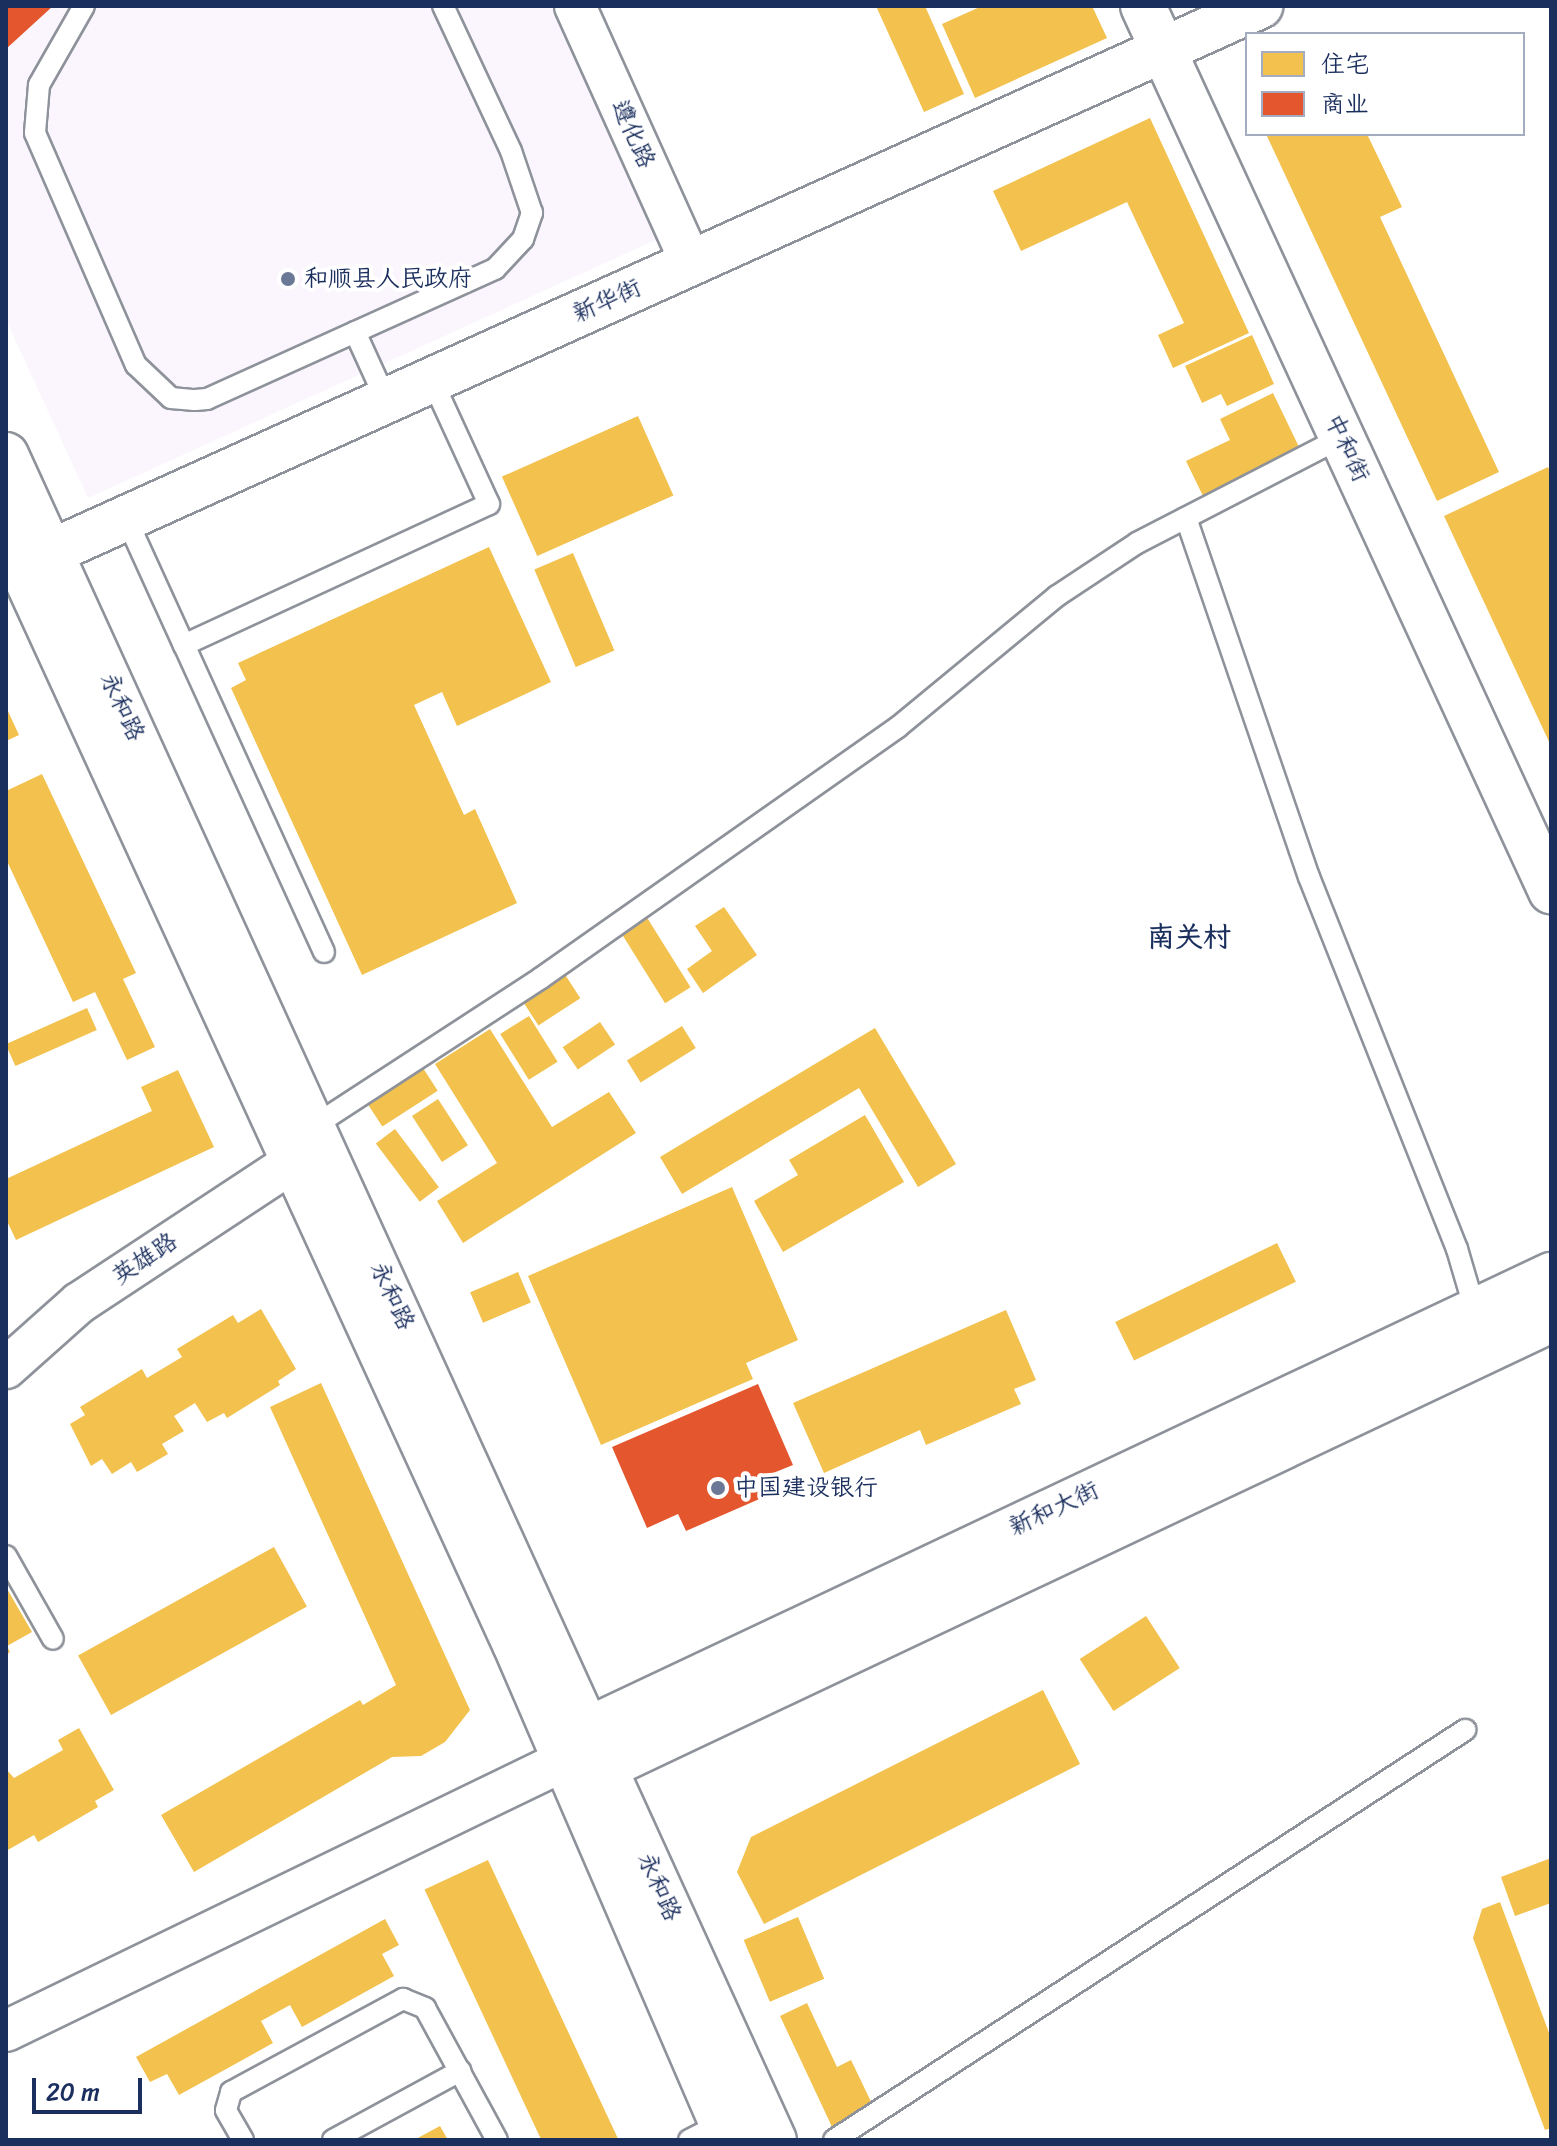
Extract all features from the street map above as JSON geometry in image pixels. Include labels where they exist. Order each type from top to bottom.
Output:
[{"type":"main road","name":"中和街","points":[[1143,6],[1551,891]]},
{"type":"main road","name":"新华街","points":[[51,552],[1260,6]]},
{"type":"main road","name":"永和路","points":[[6,455],[51,552],[304,1144],[578,1757],[774,2140]]},
{"type":"main road","name":"永和路","points":[[6,534],[304,1144]]},
{"type":"main road","name":"新和大街","points":[[578,1757],[1551,1275]]},
{"type":"main road","name":"新和大街","points":[[578,1757],[1551,1320]]},
{"type":"main road","name":"永和路","points":[[578,1757],[713,2134]]},
{"type":"street","name":"遵化路","points":[[575,6],[691,263]]},
{"type":"street","name":"英雄路","points":[[6,1368],[79,1303],[304,1144]]},
{"type":"street","points":[[6,2031],[578,1757]]},
{"type":"lane","points":[[84,6],[39,85],[35,133],[136,365],[152,384],[171,398],[207,399],[495,269],[529,229],[532,213],[511,151],[443,6]]},
{"type":"lane","points":[[355,332],[386,400]]},
{"type":"lane","points":[[184,645],[489,504],[432,380]]},
{"type":"lane","points":[[304,1144],[885,736],[1057,596],[1137,543],[1342,437]]},
{"type":"lane","points":[[126,518],[324,952]]},
{"type":"lane","points":[[1186,518],[1309,877],[1457,1249],[1475,1310]]},
{"type":"lane","points":[[6,1556],[53,1639]]},
{"type":"lane","points":[[834,2140],[1465,1730]]},
{"type":"lane","points":[[243,2140],[226,2110],[231,2092],[403,1999],[425,2008],[497,2140]]},
{"type":"lane","points":[[333,2140],[460,2071]]},
{"type":"shaded area","name":"和顺县人民政府","points":[[6,6],[552,6],[660,238],[88,498],[6,320]]},
{"type":"building: 住宅","points":[[876,6],[925,6],[964,94],[924,112]]},
{"type":"building: 住宅","points":[[982,6],[1092,6],[1107,38],[975,98],[942,24]]},
{"type":"building: 住宅","points":[[1150,118],[1249,333],[1173,368],[1158,335],[1184,323],[1127,202],[1021,251],[993,191]]},
{"type":"building: 住宅","points":[[1267,136],[1368,136],[1402,207],[1380,217],[1499,472],[1437,501]]},
{"type":"building: 住宅","points":[[1252,335],[1274,384],[1227,406],[1221,394],[1202,403],[1185,366]]},
{"type":"building: 住宅","points":[[1273,393],[1300,449],[1203,496],[1186,461],[1230,440],[1220,419]]},
{"type":"building: 住宅","points":[[638,416],[673,495],[537,556],[502,477]]},
{"type":"building: 住宅","points":[[1548,467],[1551,474],[1551,746],[1444,516]]},
{"type":"building: 住宅","points":[[489,547],[551,682],[457,726],[442,692],[414,705],[464,815],[475,809],[517,903],[362,975],[231,688],[246,680],[238,663]]},
{"type":"building: 住宅","points":[[573,553],[614,651],[576,667],[534,569]]},
{"type":"building: 住宅","points":[[6,707],[19,735],[6,741]]},
{"type":"building: 住宅","points":[[42,774],[136,973],[123,979],[155,1047],[127,1060],[95,992],[73,1002],[6,859],[6,791]]},
{"type":"building: 住宅","points":[[724,907],[757,955],[703,993],[687,969],[712,951],[695,926]]},
{"type":"building: 住宅","points":[[646,916],[691,987],[665,1003],[621,932]]},
{"type":"building: 住宅","points":[[564,973],[580,998],[538,1025],[522,1000]]},
{"type":"building: 住宅","points":[[87,1008],[97,1030],[15,1066],[6,1044]]},
{"type":"building: 住宅","points":[[529,1016],[558,1062],[529,1080],[500,1034]]},
{"type":"building: 住宅","points":[[600,1022],[615,1044],[578,1070],[563,1047]]},
{"type":"building: 住宅","points":[[682,1026],[696,1048],[641,1082],[627,1060]]},
{"type":"building: 住宅","points":[[875,1028],[956,1164],[918,1187],[859,1088],[682,1194],[660,1157]]},
{"type":"building: 住宅","points":[[490,1029],[552,1127],[609,1092],[636,1133],[463,1243],[437,1201],[497,1163],[435,1064]]},
{"type":"building: 住宅","points":[[423,1068],[438,1091],[382,1127],[368,1104]]},
{"type":"building: 住宅","points":[[178,1070],[214,1147],[16,1240],[6,1219],[6,1179],[152,1111],[141,1087]]},
{"type":"building: 住宅","points":[[438,1099],[468,1145],[442,1162],[412,1116]]},
{"type":"building: 住宅","points":[[865,1115],[904,1182],[783,1252],[754,1201],[798,1175],[789,1160]]},
{"type":"building: 住宅","points":[[395,1129],[439,1187],[420,1202],[376,1143]]},
{"type":"building: 住宅","points":[[732,1187],[798,1340],[746,1363],[753,1379],[601,1445],[528,1276]]},
{"type":"building: 住宅","points":[[1277,1243],[1296,1282],[1134,1361],[1115,1322]]},
{"type":"building: 住宅","points":[[518,1272],[531,1302],[483,1323],[470,1292]]},
{"type":"building: 住宅","points":[[261,1309],[296,1369],[278,1381],[280,1385],[227,1418],[224,1413],[207,1422],[195,1403],[174,1416],[184,1431],[162,1444],[168,1454],[137,1472],[131,1462],[112,1474],[102,1459],[91,1466],[70,1424],[85,1415],[80,1407],[142,1369],[147,1378],[182,1357],[177,1349],[233,1315],[238,1323]]},
{"type":"building: 住宅","points":[[1006,1310],[1036,1380],[1014,1389],[1021,1404],[926,1445],[920,1430],[824,1473],[793,1403]]},
{"type":"building: 住宅","points":[[321,1383],[470,1710],[445,1742],[421,1756],[392,1757],[194,1872],[161,1815],[360,1700],[363,1705],[396,1685],[270,1407]]},
{"type":"building: 住宅","points":[[274,1547],[307,1606],[111,1715],[78,1656]]},
{"type":"building: 住宅","points":[[6,1587],[32,1632],[7,1646],[10,1652],[6,1655]]},
{"type":"building: 住宅","points":[[1146,1616],[1180,1668],[1114,1711],[1080,1659]]},
{"type":"building: 住宅","points":[[1043,1690],[1080,1764],[764,1924],[737,1872],[751,1837]]},
{"type":"building: 住宅","points":[[79,1728],[114,1790],[95,1801],[98,1807],[38,1842],[34,1835],[6,1851],[6,1769],[14,1778],[63,1750],[58,1740]]},
{"type":"building: 住宅","points":[[1551,1858],[1551,1903],[1515,1916],[1501,1877]]},
{"type":"building: 住宅","points":[[488,1860],[619,2140],[541,2140],[425,1890]]},
{"type":"building: 住宅","points":[[1500,1902],[1551,2038],[1551,2128],[1545,2130],[1473,1938],[1482,1909]]},
{"type":"building: 住宅","points":[[798,1917],[824,1979],[770,2002],[744,1940]]},
{"type":"building: 住宅","points":[[385,1919],[399,1945],[382,1954],[394,1976],[302,2027],[290,2005],[261,2021],[273,2043],[179,2095],[167,2074],[150,2082],[136,2057]]},
{"type":"building: 住宅","points":[[807,2003],[837,2067],[851,2060],[875,2110],[833,2129],[780,2016]]},
{"type":"building: 住宅","points":[[440,2126],[448,2140],[414,2140]]},
{"type":"building: 商业","points":[[6,6],[53,6],[6,49]]},
{"type":"building: 商业","points":[[758,1384],[793,1465],[756,1480],[764,1497],[686,1531],[678,1514],[647,1528],[612,1447]]},
{"type":"place","name":"和顺县人民政府","points":[[288,279]]},
{"type":"place","name":"中国建设银行","points":[[718,1488]]},
{"type":"district","name":"南关村","points":[[1189,937]]}]
